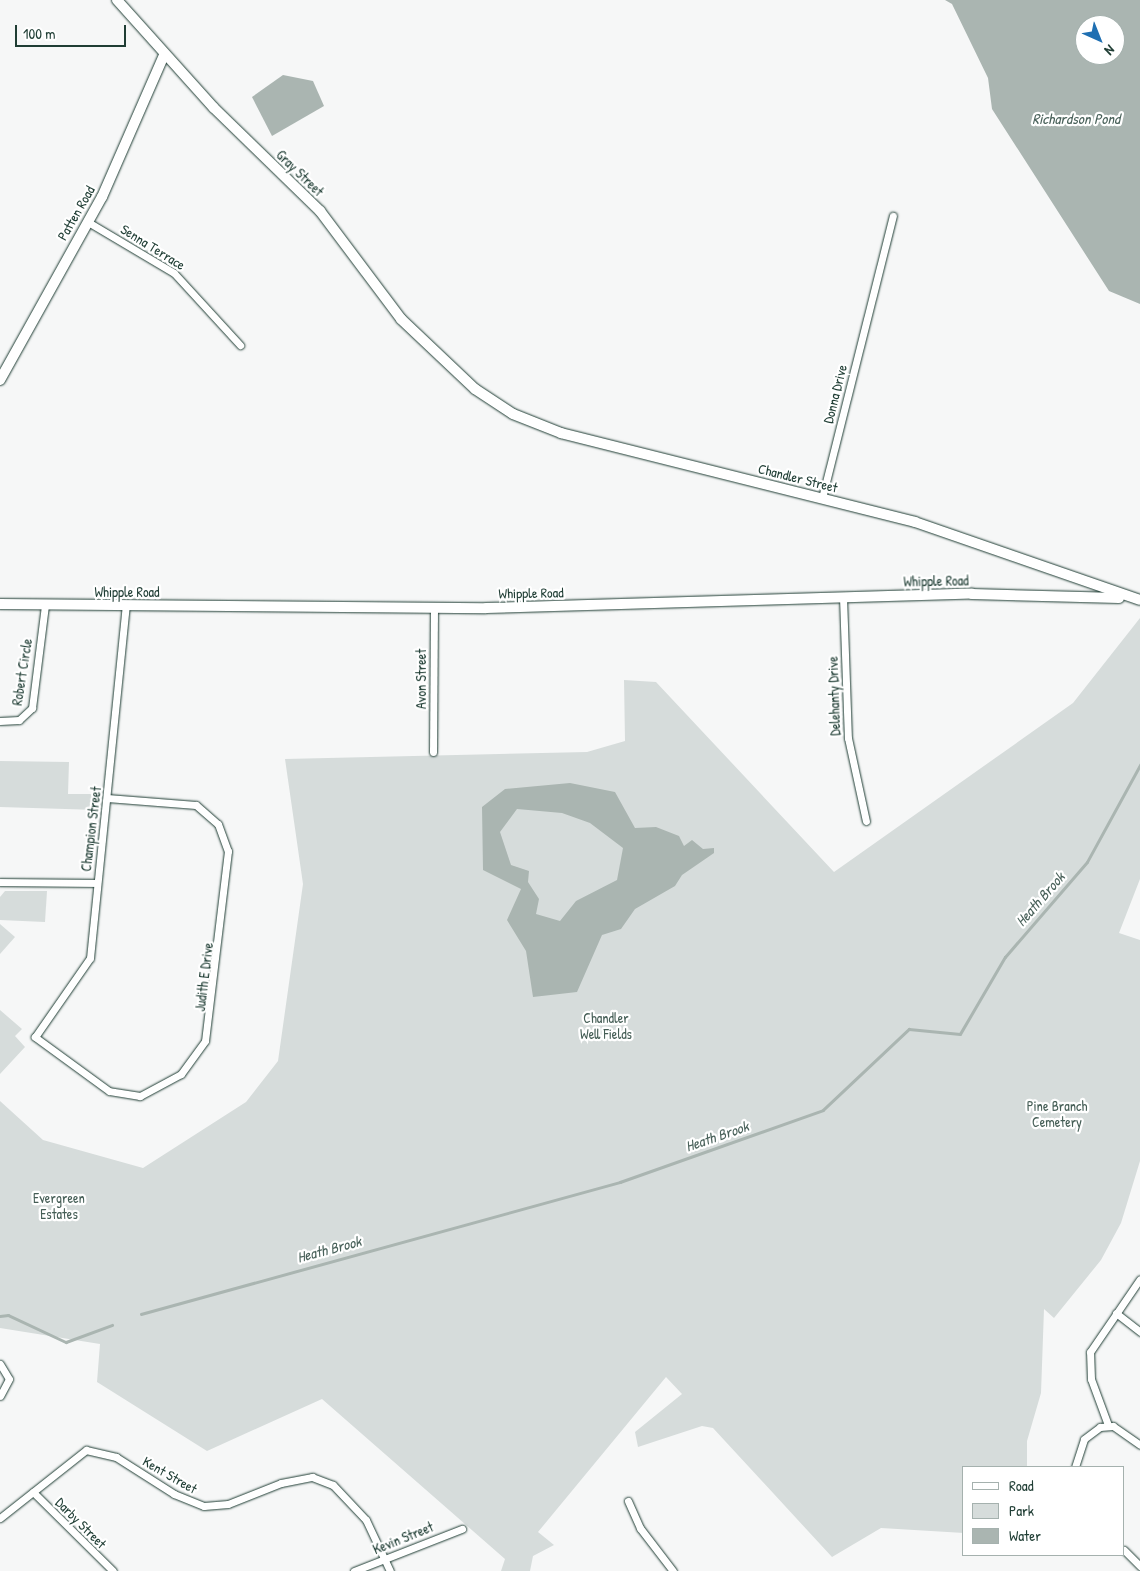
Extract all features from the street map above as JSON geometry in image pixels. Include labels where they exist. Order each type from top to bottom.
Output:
[{"type":"street","name":"Gray Street","points":[[117,0],[164,55],[320,211],[393,310],[456,372]]},
{"type":"street","name":"Patten Road","points":[[2,373],[88,222],[164,55]]},
{"type":"street","name":"Donna Drive","points":[[822,498],[893,216]]},
{"type":"street","name":"Senna Terrace","points":[[88,222],[174,273],[240,345]]},
{"type":"street","name":"Chandler Street","points":[[456,372],[491,401],[547,428],[822,498],[974,540],[1140,601]]},
{"type":"street","points":[[1063,594],[1065,573]]},
{"type":"street","name":"Whipple Road","points":[[0,604],[434,607],[843,597],[1063,594],[1140,601]]},
{"type":"street","name":"Delehanty Drive","points":[[843,597],[845,712],[866,822]]},
{"type":"street","name":"Robert Circle","points":[[0,720],[19,720],[32,708],[45,604]]},
{"type":"street","name":"Champion Street","points":[[35,1036],[86,969],[107,798],[126,606]]},
{"type":"street","name":"Avon Street","points":[[433,752],[434,607]]},
{"type":"street","name":"Judith E Drive","points":[[35,1036],[109,1091],[140,1096],[168,1084],[194,1060],[211,1023],[228,860],[224,836],[210,815],[196,805],[107,798]]},
{"type":"street","points":[[0,882],[97,883]]},
{"type":"street","points":[[1140,1279],[1088,1358],[1108,1425],[1140,1445]]},
{"type":"street","points":[[1116,1313],[1140,1332]]},
{"type":"street","points":[[0,1364],[9,1379],[0,1396]]},
{"type":"street","points":[[1075,1466],[1084,1439],[1108,1425]]},
{"type":"street","name":"Kent Street","points":[[0,1518],[78,1454],[95,1450],[116,1457],[190,1503],[204,1506],[228,1504],[281,1483],[312,1477],[332,1484],[346,1497],[373,1529],[390,1571]]},
{"type":"street","name":"Darby Street","points":[[32,1492],[113,1571]]},
{"type":"street","points":[[628,1501],[640,1528],[673,1571]]},
{"type":"street","name":"Kevin Street","points":[[354,1571],[462,1529]]},
{"type":"street","points":[[1125,1551],[1140,1566]]},
{"type":"green space","name":"Chandler Well Fields","points":[[1140,618],[1140,879],[1119,933],[1140,940],[1140,1161],[1121,1223],[1101,1260],[1054,1318],[1044,1309],[1041,1393],[1027,1441],[1027,1466],[962,1466],[962,1533],[881,1528],[832,1557],[713,1428],[702,1426],[638,1447],[635,1432],[682,1394],[666,1377],[538,1532],[554,1545],[533,1556],[530,1571],[501,1571],[505,1559],[322,1399],[207,1451],[97,1382],[100,1344],[0,1328],[0,1101],[43,1140],[143,1168],[246,1102],[278,1061],[303,884],[285,759],[587,752],[625,741],[624,680],[656,682],[834,872],[1073,703]]},
{"type":"green space","points":[[0,761],[69,762],[68,794],[101,794],[98,810],[0,807]]},
{"type":"green space","points":[[5,891],[47,891],[45,922],[0,920],[0,897]]},
{"type":"green space","points":[[0,924],[15,937],[0,954]]},
{"type":"green space","points":[[0,1010],[22,1029],[15,1036],[25,1047],[0,1074]]},
{"type":"water","name":"Richardson Pond","points":[[945,0],[1140,0],[1140,304],[1109,291],[992,109],[988,78],[952,4]]},
{"type":"water","points":[[283,75],[313,81],[324,106],[272,136],[252,97]]},
{"type":"water","points":[[570,783],[615,792],[635,828],[656,827],[679,836],[684,846],[692,840],[703,849],[714,848],[714,853],[682,875],[675,886],[635,909],[621,929],[602,935],[577,992],[533,997],[526,951],[507,920],[521,889],[483,870],[482,807],[505,789]],"holes":[[[517,809],[562,813],[590,823],[623,848],[617,880],[576,901],[560,921],[536,914],[539,899],[528,882],[529,871],[511,865],[500,832]]]},
{"type":"waterway","name":"Heath Brook","points":[[141,1314],[620,1182],[823,1110],[909,1029],[960,1034],[1005,957],[1087,862],[1140,765]]},
{"type":"waterway","name":"Heath Brook","points":[[0,1316],[8,1315],[66,1342],[112,1325]]},
{"type":"park label","name":"Pine Branch Cemetery","points":[[1057,1114]]},
{"type":"park label","name":"Evergreen Estates","points":[[59,1206]]}]
